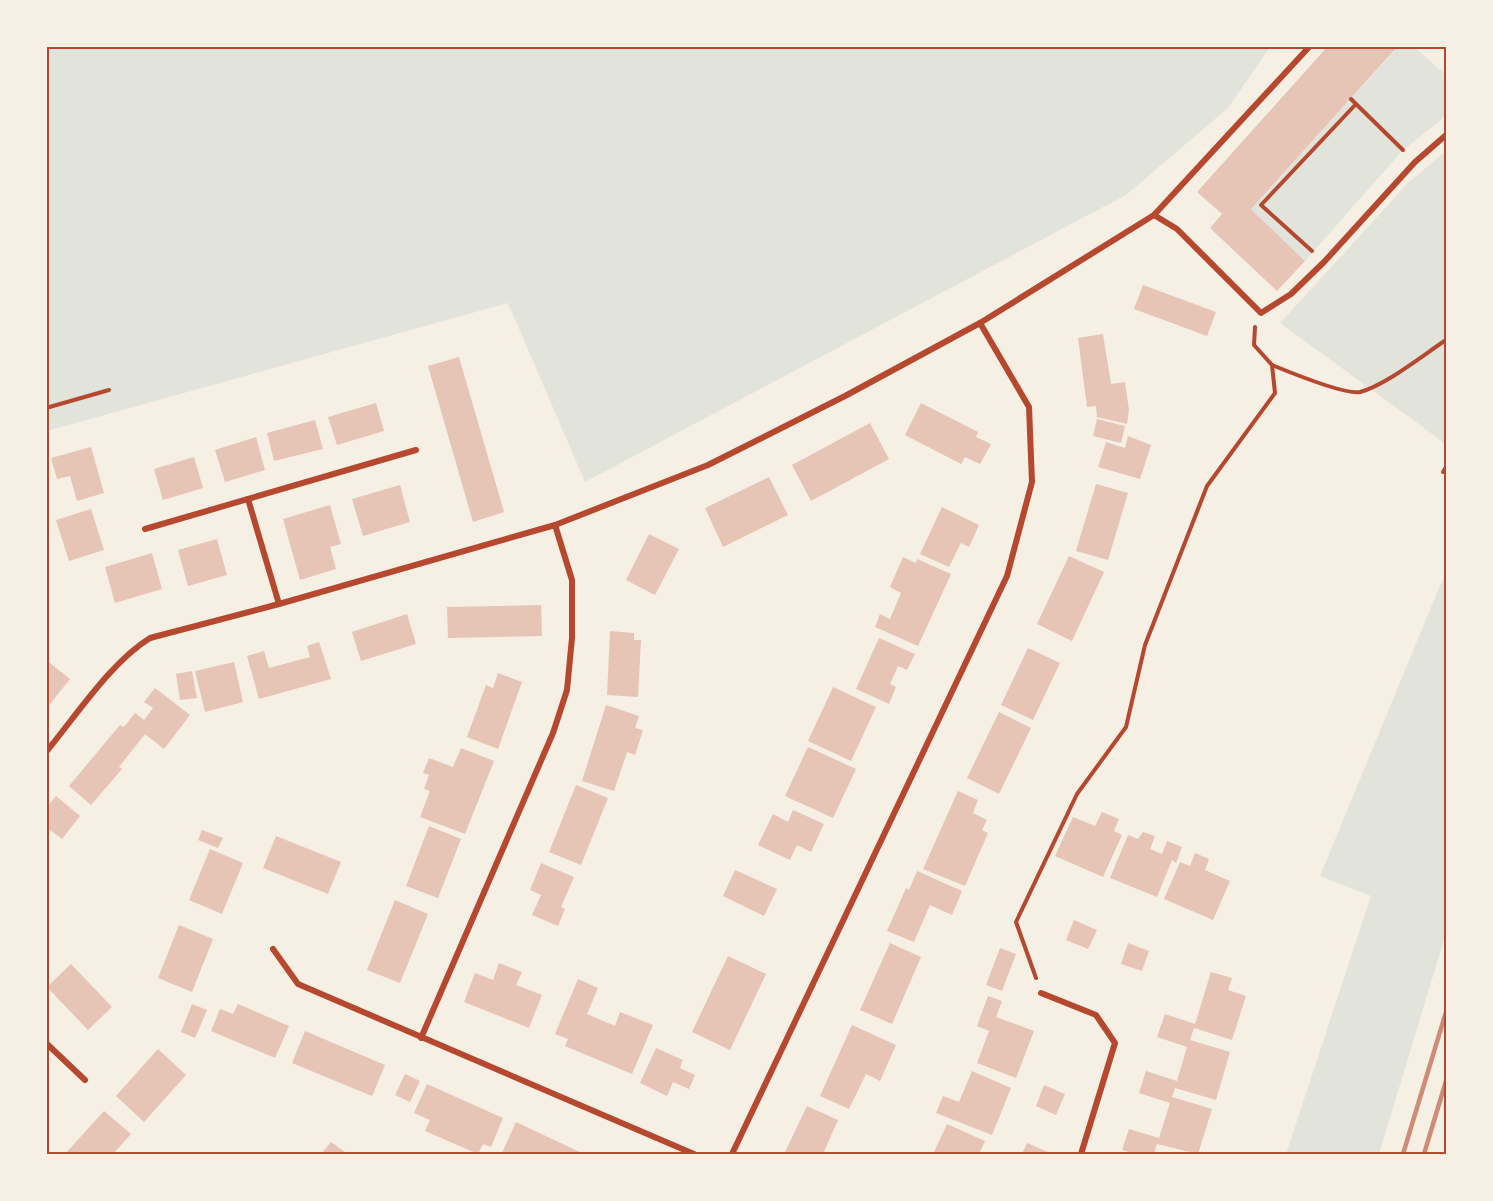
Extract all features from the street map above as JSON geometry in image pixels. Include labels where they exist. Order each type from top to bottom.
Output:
[{"type":"street","points":[[46,752],[121,661],[135,647],[150,638],[279,604],[555,525],[708,465],[846,396],[980,323],[1154,215],[1310,46]]},
{"type":"street","points":[[1154,215],[1177,229],[1262,313],[1291,294],[1324,262],[1414,162],[1446,135]]},
{"type":"street","points":[[732,1155],[1007,576],[1032,482],[1029,406],[980,323]]},
{"type":"street","points":[[145,530],[416,450]]},
{"type":"street","points":[[248,499],[279,604]]},
{"type":"street","points":[[421,1038],[553,733],[567,690],[572,638],[572,580],[555,525]]},
{"type":"street","points":[[273,949],[298,984],[694,1155]]},
{"type":"street","points":[[1041,993],[1096,1015],[1115,1043],[1081,1155]]},
{"type":"street","points":[[46,1043],[85,1080]]},
{"type":"path","points":[[1351,99],[1402,150]]},
{"type":"path","points":[[1313,252],[1261,204],[1356,104]]},
{"type":"path","points":[[1262,313],[1253,330],[1254,345],[1272,365],[1324,385],[1358,392],[1392,376],[1446,340]]},
{"type":"path","points":[[1041,993],[1016,922],[1077,794],[1126,727],[1145,645],[1207,486],[1275,393],[1272,365]]},
{"type":"path","points":[[46,408],[109,390]]},
{"type":"path","points":[[1443,472],[1446,467]]},
{"type":"shaded area","points":[[47,47],[1270,47],[1228,108],[1126,195],[585,482],[508,303],[47,431]]},
{"type":"shaded area","points":[[1398,47],[1414,47],[1446,75],[1446,116],[1403,150],[1305,261],[1251,209]]},
{"type":"shaded area","points":[[1446,151],[1446,444],[1280,323],[1409,182]]},
{"type":"shaded area","points":[[1446,571],[1446,933],[1379,1154],[1286,1154],[1371,896],[1320,876]]},
{"type":"building","points":[[1328,46],[1398,46],[1251,209],[1305,261],[1277,291],[1210,228],[1222,214],[1197,192]]},
{"type":"building","points":[[1143,285],[1216,312],[1207,336],[1134,309]]},
{"type":"building","points":[[1103,334],[1111,384],[1125,382],[1129,410],[1127,424],[1097,417],[1096,406],[1087,407],[1078,338]]},
{"type":"building","points":[[459,357],[504,512],[473,522],[428,366]]},
{"type":"building","points":[[376,403],[384,431],[337,445],[328,417]]},
{"type":"building","points":[[921,403],[978,432],[976,437],[991,444],[980,464],[965,457],[961,464],[905,435]]},
{"type":"building","points":[[1097,419],[1125,426],[1121,443],[1093,436]]},
{"type":"building","points":[[315,420],[323,449],[274,461],[267,433]]},
{"type":"building","points":[[870,423],[889,459],[811,501],[792,465]]},
{"type":"building","points":[[1128,436],[1151,445],[1140,479],[1098,467],[1106,442],[1125,448]]},
{"type":"building","points":[[256,437],[265,470],[225,482],[215,450]]},
{"type":"building","points":[[91,447],[104,493],[77,501],[70,476],[57,479],[51,458]]},
{"type":"building","points":[[194,457],[203,488],[163,500],[154,469]]},
{"type":"building","points":[[769,477],[788,515],[723,547],[705,508]]},
{"type":"building","points":[[1096,484],[1128,493],[1108,560],[1076,551]]},
{"type":"building","points":[[400,485],[410,522],[363,536],[352,499]]},
{"type":"building","points":[[330,505],[341,544],[330,547],[336,569],[300,580],[283,519]]},
{"type":"building","points":[[942,507],[979,525],[969,547],[961,543],[949,567],[920,554]]},
{"type":"building","points":[[91,509],[104,550],[69,561],[56,520]]},
{"type":"building","points":[[649,534],[679,549],[655,595],[626,580]]},
{"type":"building","points":[[217,539],[227,575],[188,586],[178,550]]},
{"type":"building","points":[[152,553],[162,589],[115,603],[105,567]]},
{"type":"building","points":[[1069,556],[1104,572],[1072,641],[1037,624]]},
{"type":"building","points":[[903,557],[916,563],[917,559],[951,574],[918,646],[875,627],[880,614],[890,619],[901,593],[890,587]]},
{"type":"building","points":[[541,605],[542,636],[448,638],[447,607]]},
{"type":"building","points":[[407,614],[416,644],[361,661],[352,632]]},
{"type":"building","points":[[610,631],[634,633],[634,640],[641,640],[638,697],[607,695]]},
{"type":"building","points":[[879,638],[915,654],[907,670],[898,666],[890,684],[896,687],[889,704],[856,689]]},
{"type":"building","points":[[319,642],[331,679],[259,699],[247,656],[264,651],[269,668],[310,657],[307,646]]},
{"type":"building","points":[[1028,648],[1060,663],[1033,720],[1001,705]]},
{"type":"building","points":[[46,660],[70,679],[46,709]]},
{"type":"building","points":[[234,662],[243,702],[205,712],[195,671]]},
{"type":"building","points":[[192,671],[197,698],[180,700],[176,674]]},
{"type":"building","points":[[498,673],[522,682],[498,749],[467,737],[486,685],[493,688]]},
{"type":"building","points":[[833,687],[876,707],[851,761],[808,741]]},
{"type":"building","points":[[155,688],[190,715],[164,749],[145,734],[119,767],[122,769],[91,805],[69,786],[120,725],[124,727],[135,713],[144,720],[153,708],[144,702]]},
{"type":"building","points":[[606,705],[639,716],[635,728],[643,730],[635,755],[627,752],[614,791],[582,781]]},
{"type":"building","points":[[999,712],[1031,728],[999,794],[967,778]]},
{"type":"building","points":[[808,747],[856,769],[833,818],[785,796]]},
{"type":"building","points":[[461,748],[494,761],[465,834],[420,817],[430,791],[424,789],[429,775],[423,773],[429,758],[453,767]]},
{"type":"building","points":[[576,785],[608,798],[581,865],[549,852]]},
{"type":"building","points":[[958,791],[978,800],[973,813],[987,820],[982,830],[988,833],[965,886],[923,869]]},
{"type":"building","points":[[56,796],[80,816],[62,839],[46,827],[46,808]]},
{"type":"building","points":[[793,810],[824,824],[811,852],[797,845],[790,860],[758,845],[773,814],[788,822]]},
{"type":"building","points":[[1102,812],[1119,819],[1114,831],[1122,835],[1103,877],[1055,856],[1073,817],[1095,826]]},
{"type":"building","points":[[429,826],[461,839],[438,898],[406,886]]},
{"type":"building","points":[[202,830],[223,838],[218,848],[198,840]]},
{"type":"building","points":[[1143,832],[1155,836],[1150,849],[1162,854],[1167,841],[1182,847],[1176,863],[1172,860],[1157,897],[1110,878],[1128,835],[1138,839]]},
{"type":"building","points":[[276,836],[341,862],[328,894],[263,868]]},
{"type":"building","points":[[210,849],[243,863],[222,914],[189,900]]},
{"type":"building","points":[[1195,853],[1209,859],[1205,870],[1230,881],[1213,920],[1164,899],[1180,862],[1190,866]]},
{"type":"building","points":[[541,863],[574,877],[561,907],[565,909],[558,926],[532,915],[541,895],[530,890]]},
{"type":"building","points":[[735,870],[777,889],[764,916],[723,896]]},
{"type":"building","points":[[917,871],[962,891],[952,915],[930,905],[914,942],[887,931],[906,888],[909,890]]},
{"type":"building","points":[[395,900],[428,914],[400,983],[367,970]]},
{"type":"building","points":[[1074,920],[1097,930],[1088,949],[1066,940]]},
{"type":"building","points":[[179,925],[213,939],[192,992],[158,978]]},
{"type":"building","points":[[890,943],[921,957],[892,1024],[860,1010]]},
{"type":"building","points":[[1128,943],[1149,951],[1142,971],[1121,964]]},
{"type":"building","points":[[1000,948],[1016,954],[1002,991],[986,985]]},
{"type":"building","points":[[728,956],[766,974],[730,1050],[692,1032]]},
{"type":"building","points":[[499,963],[522,972],[516,985],[542,995],[529,1028],[464,1002],[475,973],[493,980]]},
{"type":"building","points":[[71,964],[112,1007],[88,1030],[47,987]]},
{"type":"building","points":[[1211,972],[1232,978],[1228,990],[1246,996],[1232,1040],[1194,1028],[1190,1040],[1230,1052],[1216,1100],[1175,1088],[1172,1097],[1212,1109],[1198,1154],[1157,1144],[1154,1154],[1137,1154],[1122,1150],[1129,1129],[1159,1138],[1170,1103],[1139,1093],[1146,1071],[1177,1081],[1187,1047],[1157,1037],[1165,1014],[1195,1024]]},
{"type":"building","points":[[578,979],[598,988],[587,1014],[615,1026],[620,1012],[653,1025],[632,1074],[565,1046],[568,1039],[555,1034]]},
{"type":"building","points":[[988,996],[1002,1001],[996,1017],[1034,1031],[1016,1078],[977,1063],[989,1031],[977,1026]]},
{"type":"building","points":[[192,1004],[207,1010],[195,1038],[181,1032]]},
{"type":"building","points":[[238,1004],[289,1026],[275,1058],[211,1031],[220,1009],[233,1014]]},
{"type":"building","points":[[852,1025],[896,1045],[880,1081],[866,1074],[849,1109],[820,1096]]},
{"type":"building","points":[[305,1031],[385,1065],[372,1096],[292,1063]]},
{"type":"building","points":[[656,1048],[683,1060],[680,1068],[695,1075],[689,1089],[673,1082],[667,1096],[640,1083]]},
{"type":"building","points":[[158,1049],[186,1075],[144,1122],[116,1096]]},
{"type":"building","points":[[972,1071],[1011,1088],[992,1135],[936,1113],[943,1096],[959,1102]]},
{"type":"building","points":[[405,1074],[420,1081],[410,1102],[395,1095]]},
{"type":"building","points":[[427,1084],[503,1118],[491,1147],[483,1144],[478,1154],[425,1131],[430,1120],[414,1113]]},
{"type":"building","points":[[1044,1085],[1065,1094],[1056,1115],[1036,1106]]},
{"type":"building","points":[[807,1106],[838,1120],[823,1154],[784,1154]]},
{"type":"building","points":[[104,1111],[131,1134],[113,1154],[65,1154]]},
{"type":"building","points":[[516,1122],[582,1153],[582,1154],[502,1153]]},
{"type":"building","points":[[947,1124],[985,1141],[979,1154],[933,1154]]},
{"type":"building","points":[[331,1142],[348,1154],[321,1154]]},
{"type":"building","points":[[1027,1143],[1048,1152],[1047,1154],[1022,1154]]},
{"type":"railway","points":[[1403,1154],[1446,1012]]},
{"type":"railway","points":[[1424,1154],[1446,1081]]}]
